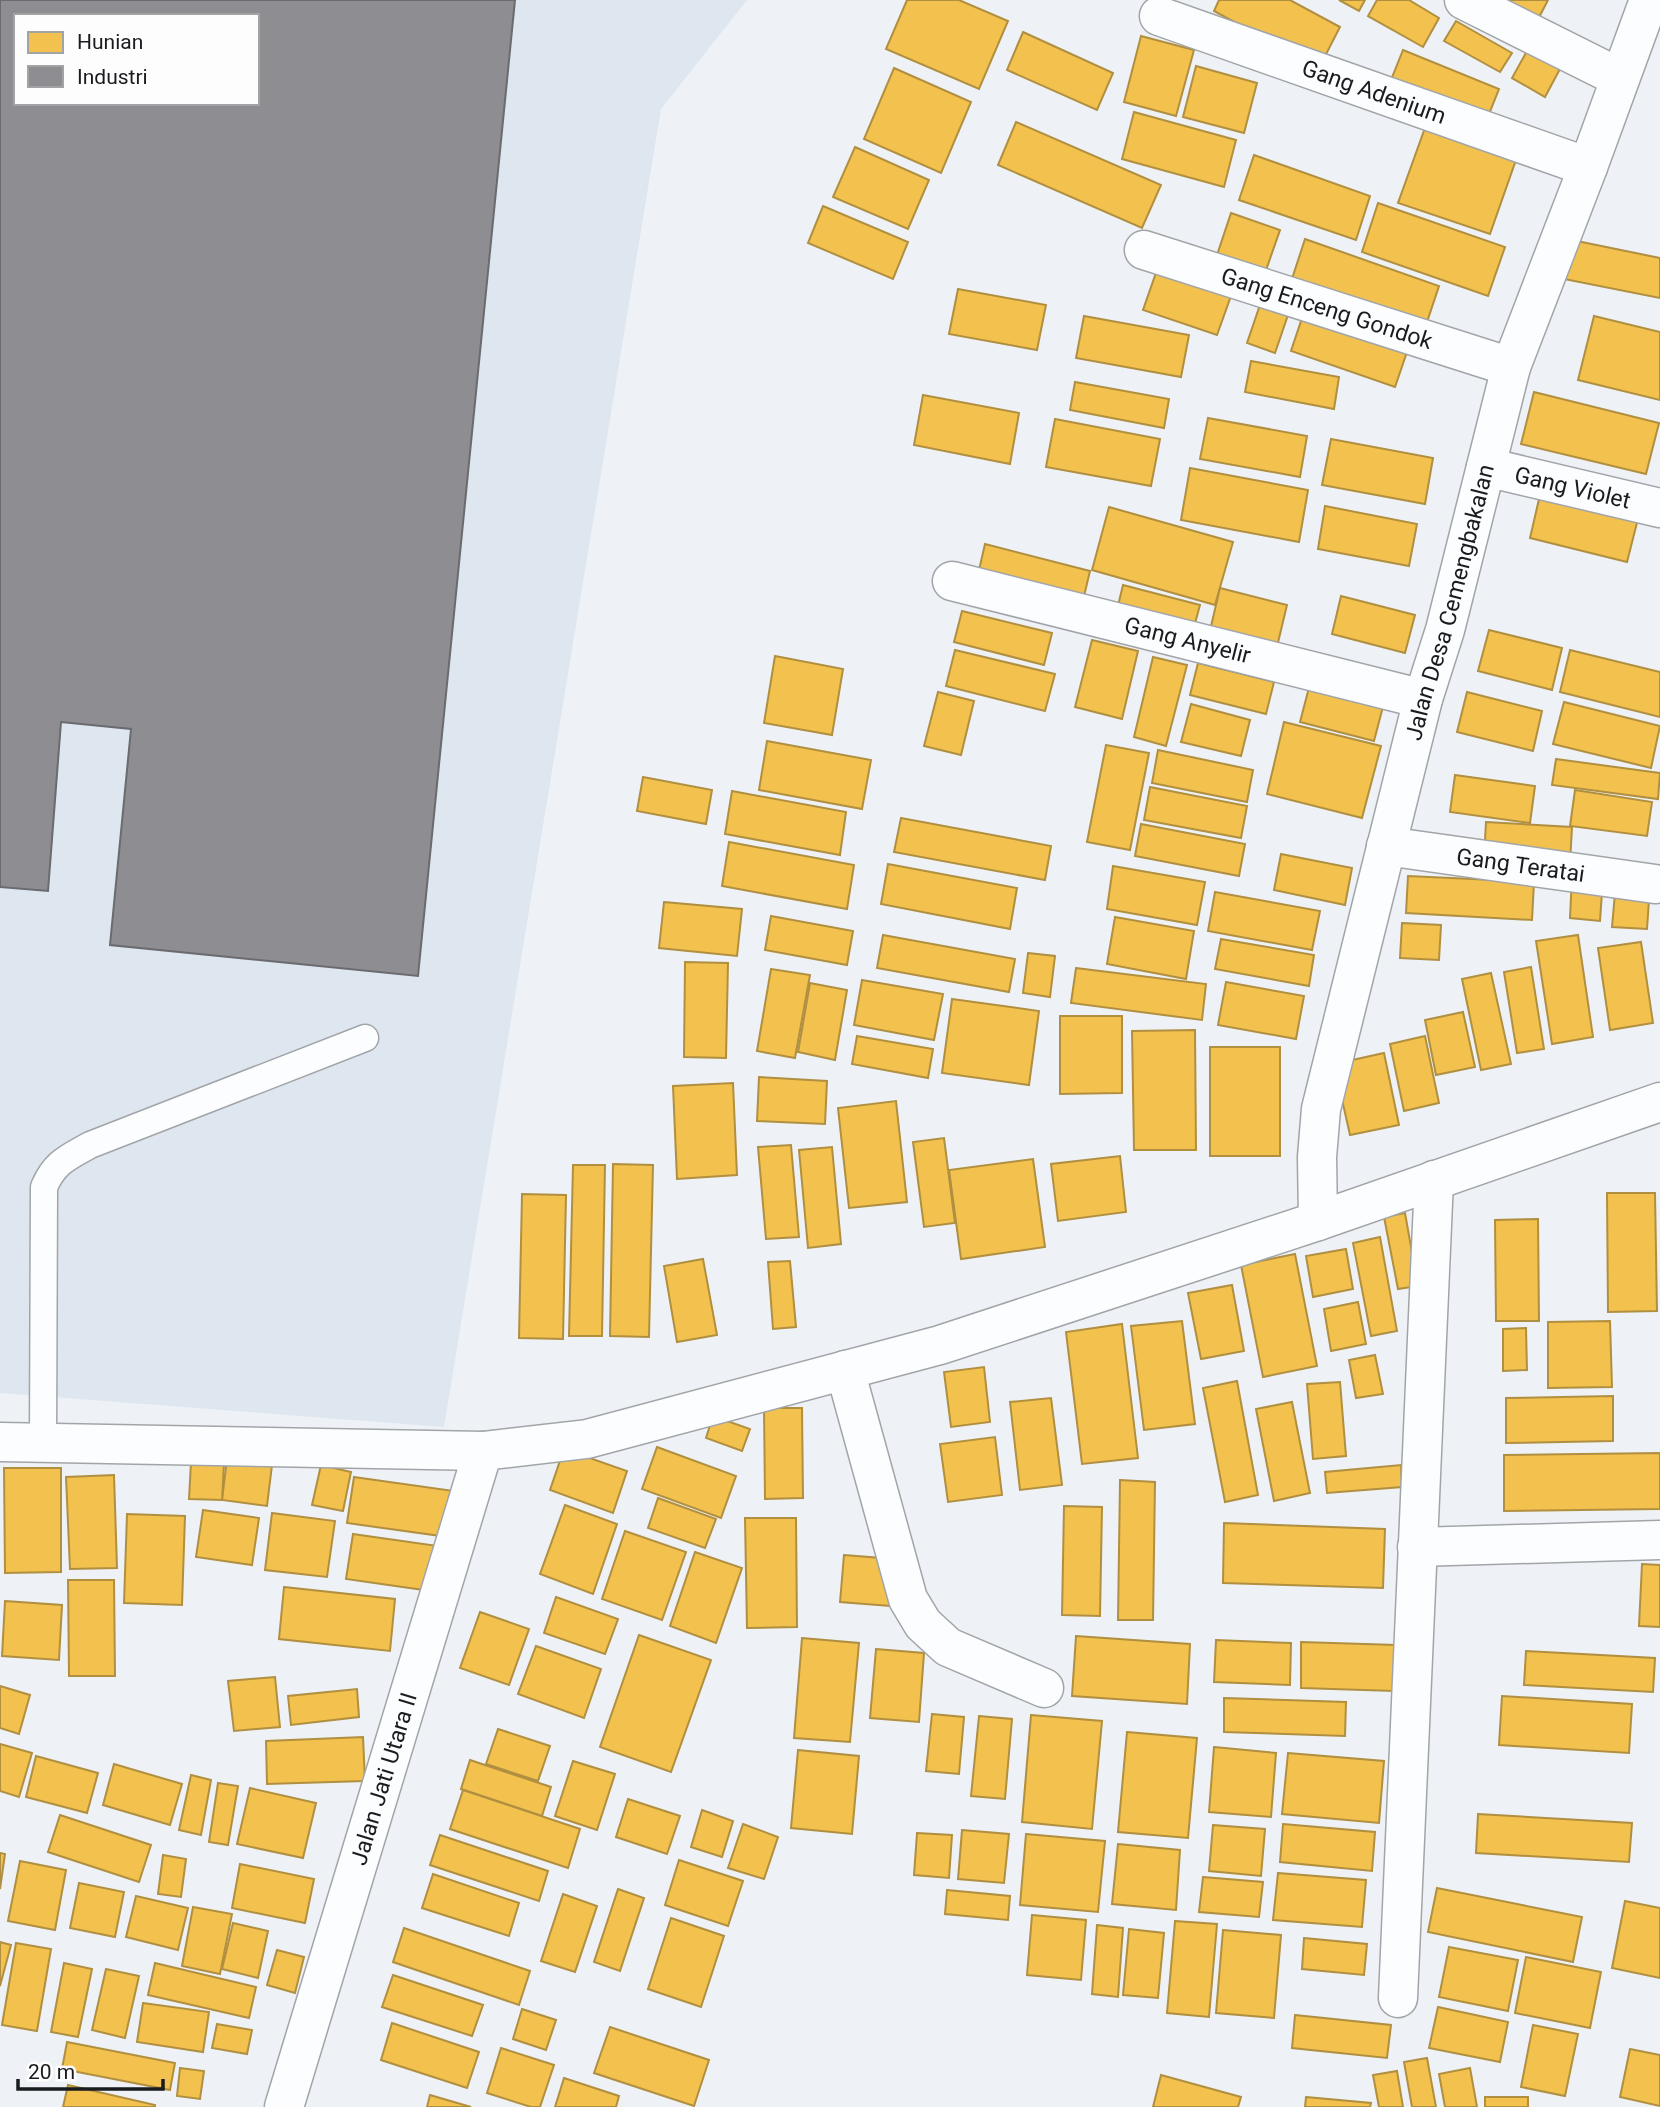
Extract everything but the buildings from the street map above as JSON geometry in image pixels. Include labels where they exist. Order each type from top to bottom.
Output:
[{"type":"street","points":[[1464,0],[1620,78]]},
{"type":"street","name":"Jalan Desa Cemengbakalan","points":[[1318,1221],[1317,1157],[1321,1109],[1423,699],[1445,630],[1511,367],[1649,0]]},
{"type":"street","name":"Gang Adenium","points":[[1159,16],[1588,167]]},
{"type":"street","name":"Gang Enceng Gondok","points":[[1144,250],[1511,367]]},
{"type":"street","name":"Gang Violet","points":[[1486,467],[1660,508]]},
{"type":"street","name":"Gang Anyelir","points":[[952,582],[1423,699]]},
{"type":"street","name":"Gang Teratai","points":[[1386,846],[1655,884]]},
{"type":"street","points":[[0,1442],[483,1451],[587,1439],[940,1345],[1318,1221],[1660,1102]]},
{"type":"street","points":[[1398,1998],[1434,1180]]},
{"type":"street","points":[[845,1370],[908,1598],[923,1623],[948,1647],[1044,1688]]},
{"type":"street","name":"Jalan Jati Utara II","points":[[284,2107],[483,1451]]},
{"type":"street","points":[[1417,1547],[1660,1540]]},
{"type":"lane","points":[[43,1443],[44,1187],[56,1165],[90,1145],[365,1038]]},
{"type":"shaded area","points":[[0,0],[747,0],[661,109],[444,1427],[0,1393]]}]
